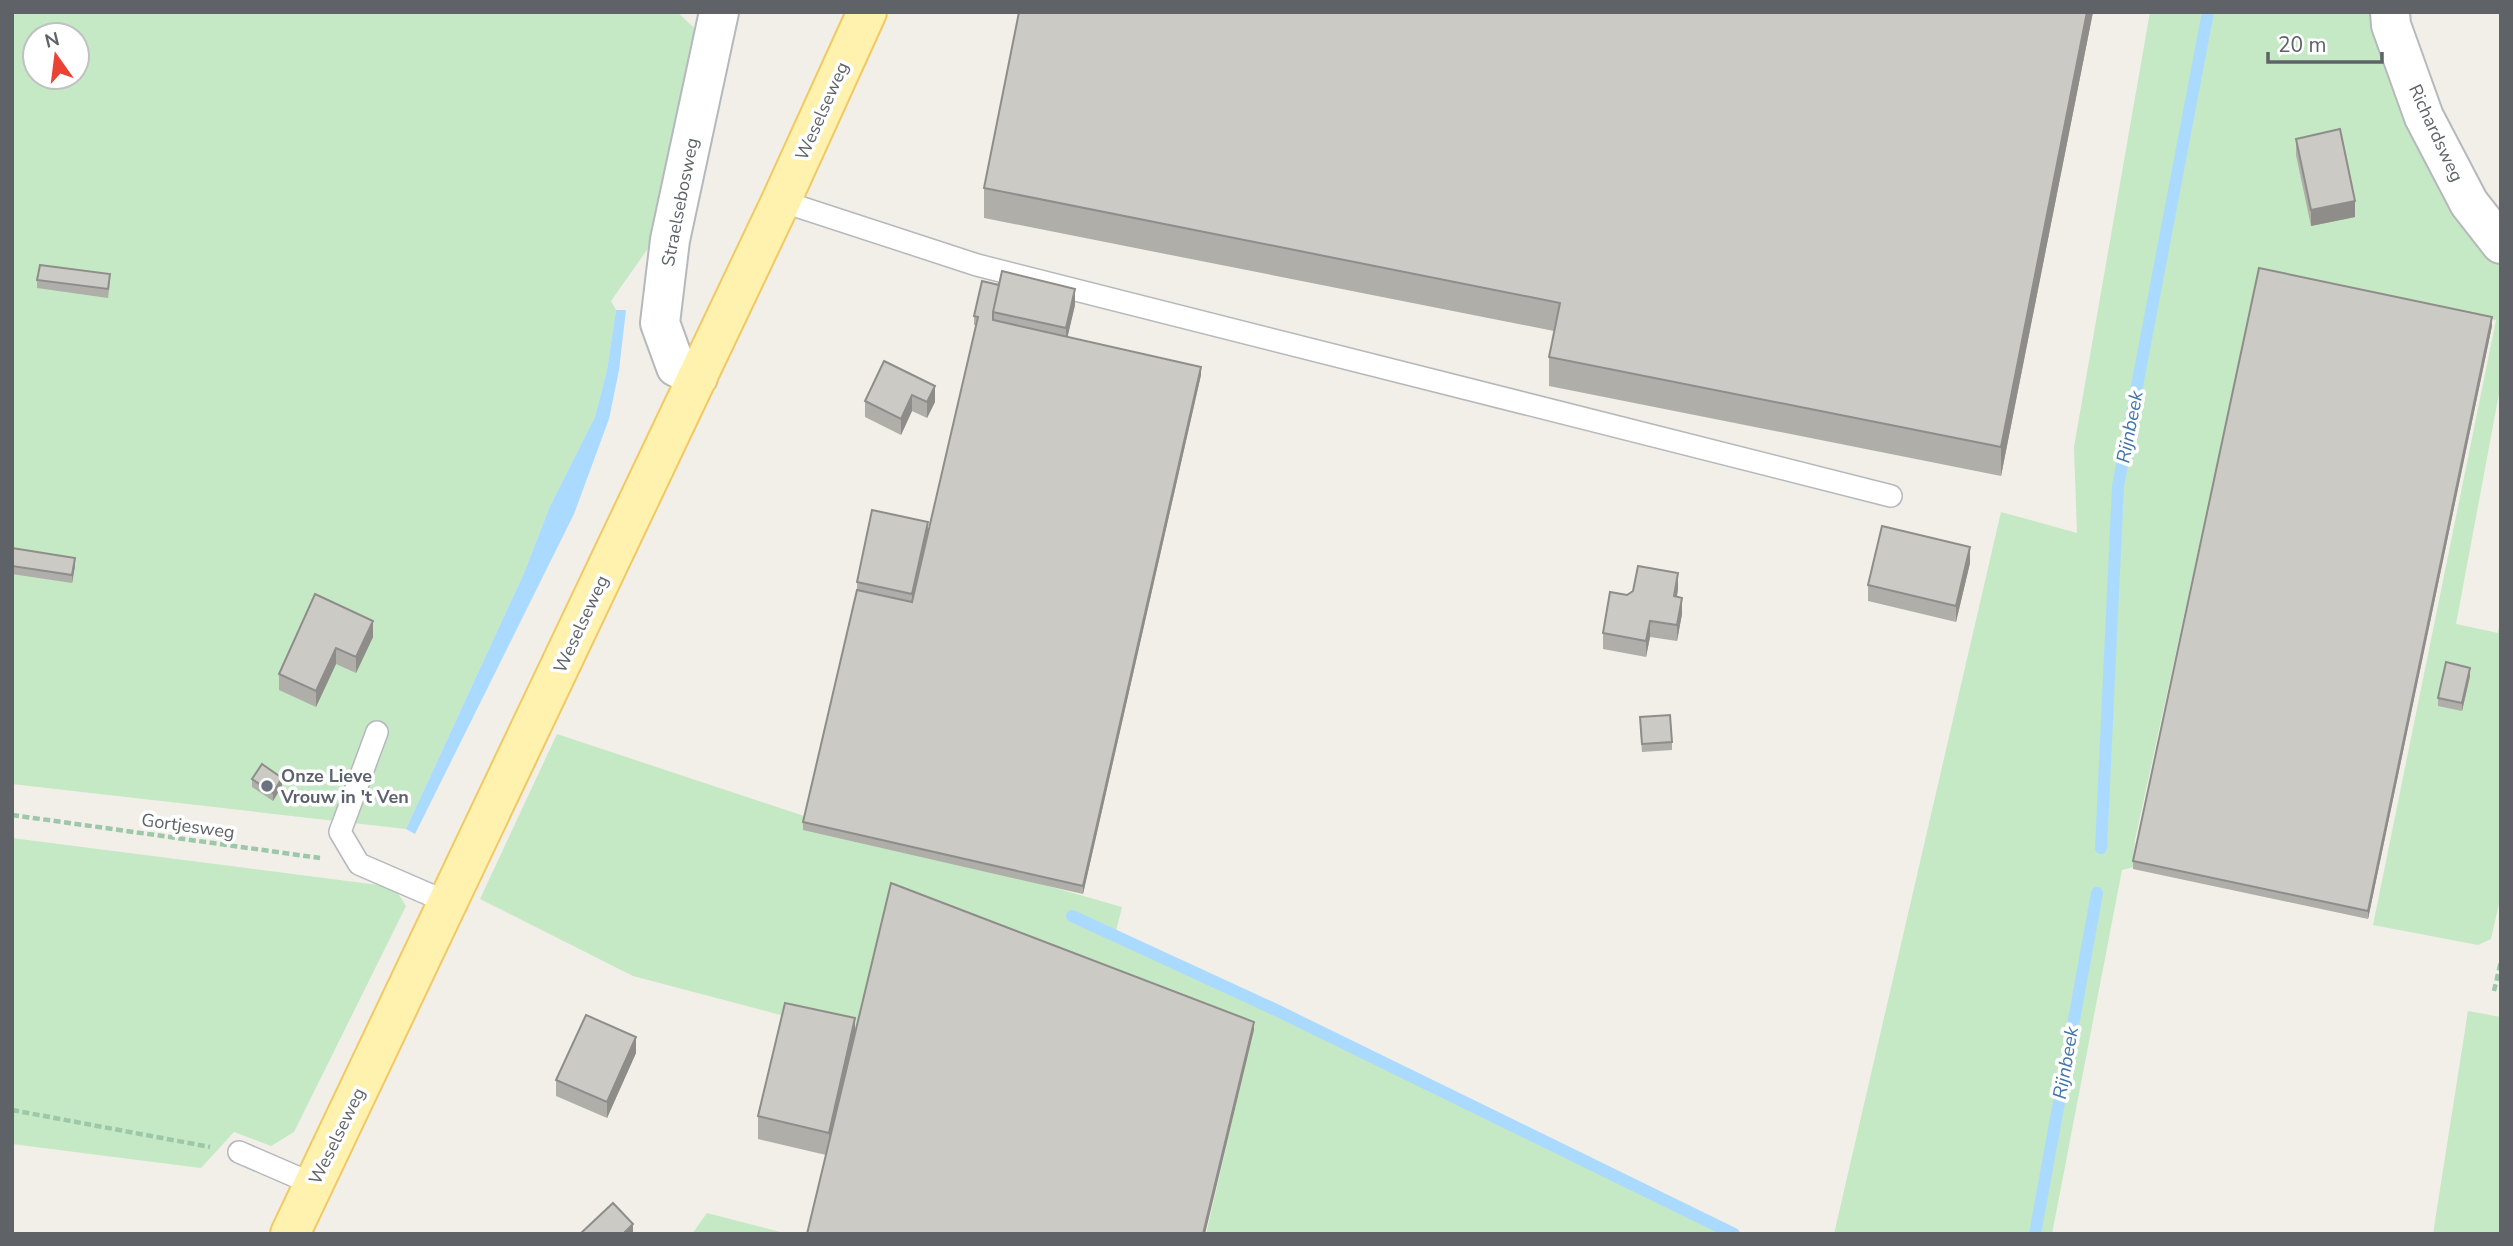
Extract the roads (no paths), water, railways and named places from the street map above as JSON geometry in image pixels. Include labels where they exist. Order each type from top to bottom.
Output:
[{"type":"main road","name":"Weselseweg","points":[[290,1234],[698,377],[867,12]]},
{"type":"street","name":"Straelsebosweg","points":[[698,377],[676,367],[660,323],[670,240],[719,12]]},
{"type":"street","name":"Richardsweg","points":[[2390,12],[2391,24],[2424,117],[2469,203],[2501,244]]},
{"type":"lane","points":[[781,201],[977,265],[1891,496]]},
{"type":"lane","points":[[377,732],[340,832],[359,864],[449,903]]},
{"type":"lane","points":[[239,1153],[313,1184]]},
{"type":"water","points":[[616,310],[626,310],[619,370],[609,419],[574,514],[415,834],[406,829],[524,573],[550,506],[595,417],[607,370]]},
{"type":"waterway","name":"Rijnbeek","points":[[2101,848],[2118,486],[2208,12]]},
{"type":"waterway","name":"Rijnbeek","points":[[2035,1234],[2097,893]]},
{"type":"waterway","points":[[1072,916],[1274,1009],[1734,1234]]},
{"type":"place","name":"Onze Lieve Vrouw in 't Ven","points":[[267,786]]}]
